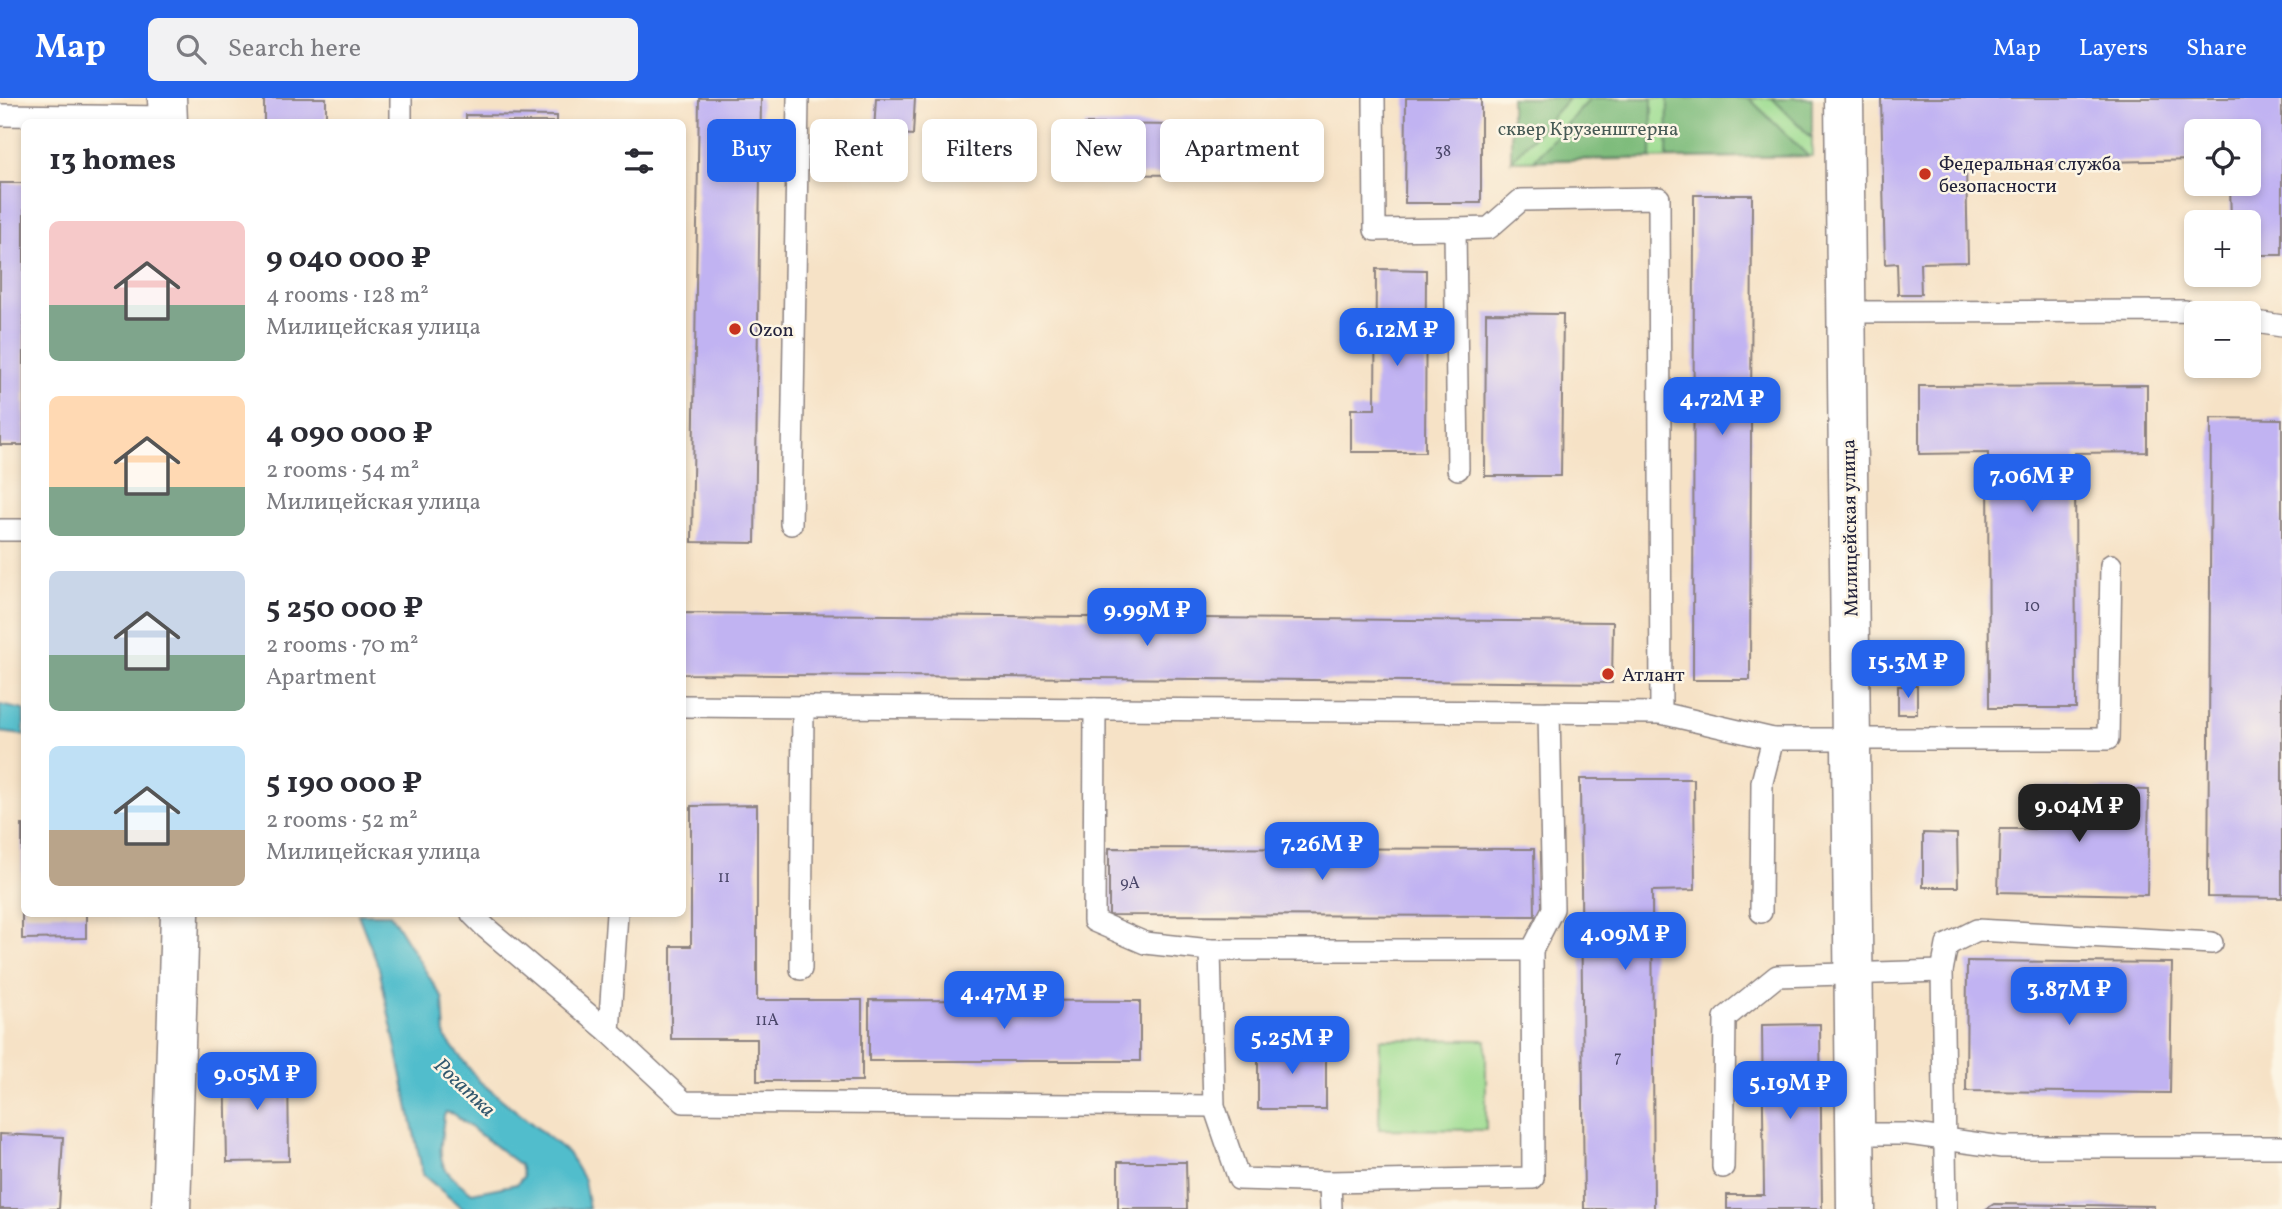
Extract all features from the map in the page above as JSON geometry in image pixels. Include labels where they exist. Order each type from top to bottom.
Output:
[{"type":"street","name":"Милицейская улица","points":[[1844,98],[1856,1209]]},
{"type":"street","points":[[171,1209],[180,917]]},
{"type":"lane","points":[[401,98],[401,119]]},
{"type":"lane","points":[[790,524],[798,98]]},
{"type":"lane","points":[[1374,98],[1374,230],[1489,228],[1521,200],[1659,198],[1661,713]]},
{"type":"lane","points":[[0,115],[168,112]]},
{"type":"lane","points":[[1455,229],[1458,468]]},
{"type":"lane","points":[[1846,312],[2184,311]]},
{"type":"lane","points":[[2261,323],[2282,326]]},
{"type":"lane","points":[[0,530],[21,530]]},
{"type":"lane","points":[[686,706],[1661,713],[1773,738],[2108,738],[2111,565]]},
{"type":"lane","points":[[801,969],[803,707]]},
{"type":"lane","points":[[1095,709],[1094,921],[1145,943],[1210,950],[1532,950]]},
{"type":"lane","points":[[1210,950],[1214,1106],[1239,1179],[1330,1182],[1533,1178],[1532,950],[1553,909],[1549,712]]},
{"type":"lane","points":[[1761,912],[1762,782],[1773,738]]},
{"type":"lane","points":[[475,917],[610,1032],[684,1102],[1214,1106]]},
{"type":"lane","points":[[610,1032],[617,917]]},
{"type":"lane","points":[[1946,1209],[1942,971],[1947,945],[1977,930],[2212,943]]},
{"type":"lane","points":[[1723,1167],[1725,1018],[1777,976],[1942,971]]},
{"type":"lane","points":[[1856,1134],[1908,1134],[2002,1147],[2282,1147]]},
{"type":"lane","points":[[1330,1182],[1331,1209]]},
{"type":"green space","name":"сквер Крузенштерна","points":[[1511,98],[1812,98],[1812,156],[1511,161]]},
{"type":"green space","points":[[1511,98],[1569,98],[1511,161]]},
{"type":"green space","points":[[1591,98],[1652,98],[1651,158],[1534,160]]},
{"type":"green space","points":[[1668,98],[1749,98],[1808,156],[1667,158]]},
{"type":"green space","points":[[1772,98],[1812,98],[1812,138]]},
{"type":"green space","points":[[1380,1039],[1486,1040],[1486,1130],[1379,1129]]},
{"type":"water","points":[[0,705],[21,709],[21,735],[0,732]]},
{"type":"water","name":"Рогатка","points":[[359,917],[392,917],[443,999],[445,1037],[479,1081],[568,1153],[584,1180],[589,1209],[463,1209],[423,1175],[379,968]],"holes":[[[446,1112],[453,1114],[520,1165],[523,1177],[517,1184],[472,1193],[451,1175],[442,1161],[441,1143]]]},
{"type":"building","points":[[264,98],[326,98],[326,119],[264,119]]},
{"type":"building","points":[[699,98],[761,98],[761,119],[707,119],[707,182],[760,182],[755,543],[692,542]]},
{"type":"building","points":[[876,98],[915,98],[913,135],[908,135],[908,119],[875,119]]},
{"type":"building","points":[[1406,98],[1481,98],[1481,203],[1405,203]]},
{"type":"building","name":"Федеральная служба безопасности","points":[[1881,98],[2282,98],[2282,255],[2261,255],[2261,210],[2231,210],[2230,196],[2261,196],[2261,119],[2184,119],[2184,160],[1966,165],[1968,262],[1920,263],[1921,294],[1898,294],[1897,263],[1885,264]]},
{"type":"building","points":[[466,115],[557,116],[557,119],[466,119]]},
{"type":"building","points":[[1146,125],[1160,125],[1160,175],[1146,175]]},
{"type":"building","points":[[0,183],[21,183],[21,445],[0,445]]},
{"type":"building","points":[[1694,195],[1752,195],[1750,680],[1693,680]]},
{"type":"building","points":[[1376,269],[1426,270],[1425,452],[1351,452],[1351,409],[1375,409]]},
{"type":"building","points":[[1486,313],[1563,314],[1561,476],[1485,476]]},
{"type":"building","points":[[2147,385],[2147,452],[2075,453],[2076,708],[1989,708],[1988,453],[1919,454],[1919,386]]},
{"type":"building","points":[[2211,418],[2282,419],[2282,898],[2208,897]]},
{"type":"building","points":[[686,613],[1613,622],[1612,683],[686,674]]},
{"type":"building","points":[[1898,686],[1917,686],[1917,714],[1898,714]]},
{"type":"building","points":[[1580,779],[1694,779],[1695,890],[1652,891],[1654,1209],[1584,1209]]},
{"type":"building","points":[[2035,787],[2149,790],[2147,895],[1998,892],[2000,829],[2034,829]]},
{"type":"building","points":[[757,805],[757,1000],[862,1000],[862,1081],[757,1081],[757,1039],[671,1039],[671,946],[691,946],[691,806]]},
{"type":"building","points":[[1923,833],[1957,834],[1958,887],[1923,887]]},
{"type":"building","points":[[1109,848],[1534,849],[1535,916],[1109,915]]},
{"type":"building","points":[[22,917],[86,917],[86,938],[22,939]]},
{"type":"building","points":[[1967,961],[2172,963],[2170,1093],[1966,1091]]},
{"type":"building","points":[[869,1000],[1140,1001],[1140,1061],[869,1061]]},
{"type":"building","points":[[1820,1024],[1822,1209],[1727,1209],[1727,1195],[1764,1195],[1762,1025]]},
{"type":"building","points":[[1258,1043],[1326,1043],[1326,1109],[1258,1109]]},
{"type":"building","points":[[288,1063],[289,1161],[227,1162],[225,1064]]},
{"type":"building","points":[[0,1134],[63,1137],[59,1209],[0,1209]]},
{"type":"building","points":[[1118,1162],[1186,1162],[1187,1209],[1118,1209]]},
{"type":"building","points":[[1994,1204],[2154,1206],[2154,1209],[1986,1209]]},
{"type":"place","name":"Федеральная служба безопасности","points":[[1925,174]]},
{"type":"place","name":"Ozon","points":[[735,329]]},
{"type":"place","name":"Атлант","points":[[1608,674]]}]
